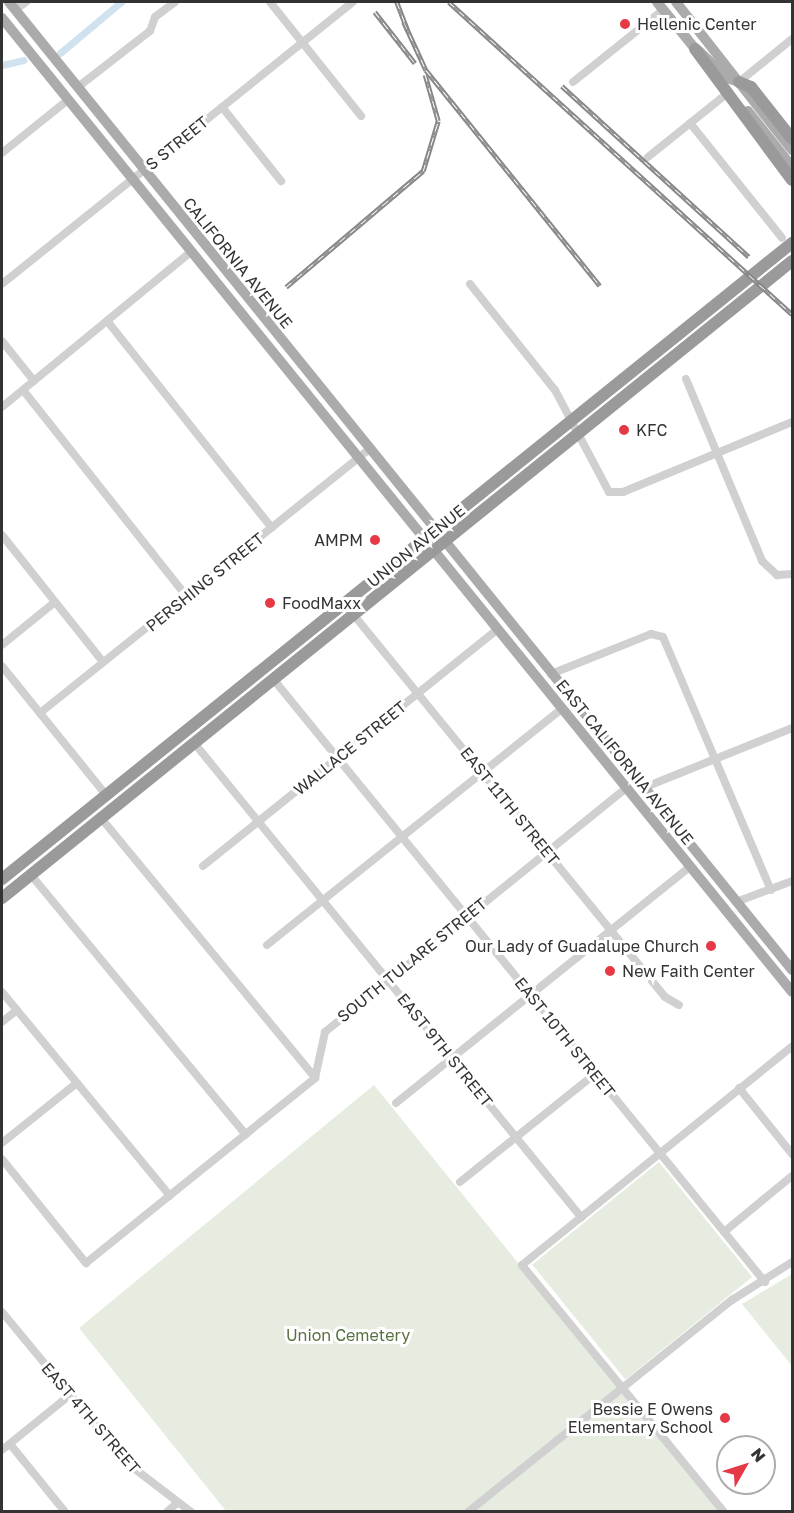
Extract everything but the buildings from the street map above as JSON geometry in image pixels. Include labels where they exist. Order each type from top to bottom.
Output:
[{"type":"highway","points":[[695,49],[732,89],[792,180]]},
{"type":"highway","points":[[732,89],[752,87],[792,139]]},
{"type":"highway","name":"UNION AVENUE","points":[[2,879],[572,421],[787,240]]},
{"type":"highway","name":"UNION AVENUE","points":[[2,898],[581,436],[792,261]]},
{"type":"highway","points":[[63,849],[68,836],[103,806],[106,795]]},
{"type":"main road","points":[[676,2],[732,89],[792,167]]},
{"type":"main road","name":"CALIFORNIA AVENUE","points":[[12,6],[223,269],[447,542]]},
{"type":"main road","points":[[660,6],[695,49],[792,150]]},
{"type":"main road","name":"CALIFORNIA AVENUE","points":[[2,20],[433,553]]},
{"type":"main road","points":[[45,72],[78,87]]},
{"type":"main road","points":[[68,100],[78,98],[102,117]]},
{"type":"main road","points":[[191,252],[199,250],[223,269]]},
{"type":"main road","points":[[243,317],[276,344],[283,342]]},
{"type":"main road","name":"EAST CALIFORNIA AVENUE","points":[[447,542],[601,737],[792,970]]},
{"type":"main road","name":"EAST CALIFORNIA AVENUE","points":[[433,553],[792,992]]},
{"type":"main road","points":[[513,649],[524,652],[545,676],[551,674]]},
{"type":"main road","points":[[562,709],[569,709],[601,737]]},
{"type":"main road","points":[[602,758],[643,788]]},
{"type":"main road","points":[[690,867],[728,893]]},
{"type":"street","points":[[12,6],[26,2]]},
{"type":"street","points":[[78,87],[150,31],[155,17],[175,2]]},
{"type":"street","points":[[270,2],[361,116]]},
{"type":"street","name":"S STREET","points":[[2,284],[352,2]]},
{"type":"street","points":[[573,82],[660,6]]},
{"type":"street","points":[[648,157],[792,39]]},
{"type":"street","points":[[2,153],[68,100]]},
{"type":"street","points":[[222,107],[281,181]]},
{"type":"street","points":[[690,123],[787,240]]},
{"type":"street","points":[[2,407],[191,252]]},
{"type":"street","points":[[470,284],[555,390],[609,492],[623,492],[792,422]]},
{"type":"street","points":[[108,322],[272,528]]},
{"type":"street","points":[[2,341],[34,381]]},
{"type":"street","points":[[686,378],[762,561],[777,575],[792,574]]},
{"type":"street","points":[[23,390],[187,597]]},
{"type":"street","name":"PERSHING STREET","points":[[40,713],[187,597],[369,448]]},
{"type":"street","points":[[2,535],[103,662]]},
{"type":"street","points":[[2,645],[55,602]]},
{"type":"street","name":"EAST 11TH STREET","points":[[344,603],[665,997],[679,1005]]},
{"type":"street","name":"WALLACE STREET","points":[[203,866],[497,630]]},
{"type":"street","points":[[551,674],[656,634],[667,641],[771,890]]},
{"type":"street","points":[[2,666],[106,795]]},
{"type":"street","name":"EAST 10TH STREET","points":[[274,680],[765,1282]]},
{"type":"street","points":[[267,945],[562,709]]},
{"type":"street","points":[[643,788],[792,728]]},
{"type":"street","name":"EAST 9TH STREET","points":[[195,744],[580,1216]]},
{"type":"street","name":"SOUTH TULARE STREET","points":[[315,1078],[325,1032],[387,979],[626,788]]},
{"type":"street","points":[[2,1159],[86,1263],[315,1078],[102,818]]},
{"type":"street","points":[[396,1103],[690,867]]},
{"type":"street","points":[[31,875],[246,1135]]},
{"type":"street","points":[[736,902],[792,881]]},
{"type":"street","points":[[2,992],[170,1196]]},
{"type":"street","points":[[2,1022],[17,1010]]},
{"type":"street","points":[[724,1512],[522,1265],[792,1046]]},
{"type":"street","points":[[460,1182],[595,1074]]},
{"type":"street","points":[[2,1143],[76,1083]]},
{"type":"street","points":[[739,1088],[792,1154]]},
{"type":"street","points":[[724,1232],[792,1176]]},
{"type":"street","points":[[468,1512],[732,1299],[765,1282],[792,1262]]},
{"type":"street","name":"EAST 4TH STREET","points":[[2,1312],[127,1463],[191,1512]]},
{"type":"street","points":[[2,1450],[70,1395]]},
{"type":"street","points":[[10,1444],[65,1512]]},
{"type":"street","points":[[166,1512],[177,1503]]},
{"type":"green space","name":"Union Cemetery","points":[[374,1085],[719,1511],[226,1511],[79,1328]]},
{"type":"green space","points":[[659,1162],[752,1277],[625,1380],[532,1265]]},
{"type":"green space","points":[[792,1274],[792,1366],[742,1304]]},
{"type":"waterway","points":[[60,53],[121,2]]},
{"type":"waterway","points":[[2,65],[23,60]]},
{"type":"railway","points":[[397,2],[408,30]]},
{"type":"railway","points":[[449,2],[792,314]]},
{"type":"railway","points":[[375,12],[415,63]]},
{"type":"railway","points":[[404,22],[426,70],[600,286]]},
{"type":"railway","points":[[286,287],[423,171],[438,121],[425,75]]},
{"type":"railway","points":[[562,86],[749,257]]},
{"type":"place","name":"Hellenic Center","points":[[625,24]]},
{"type":"place","name":"KFC","points":[[624,430]]},
{"type":"place","name":"AMPM","points":[[375,540]]},
{"type":"place","name":"FoodMaxx","points":[[270,603]]},
{"type":"place","name":"Our Lady of Guadalupe Church","points":[[711,946]]},
{"type":"place","name":"New Faith Center","points":[[610,971]]},
{"type":"place","name":"Bessie E Owens Elementary School","points":[[725,1418]]}]
